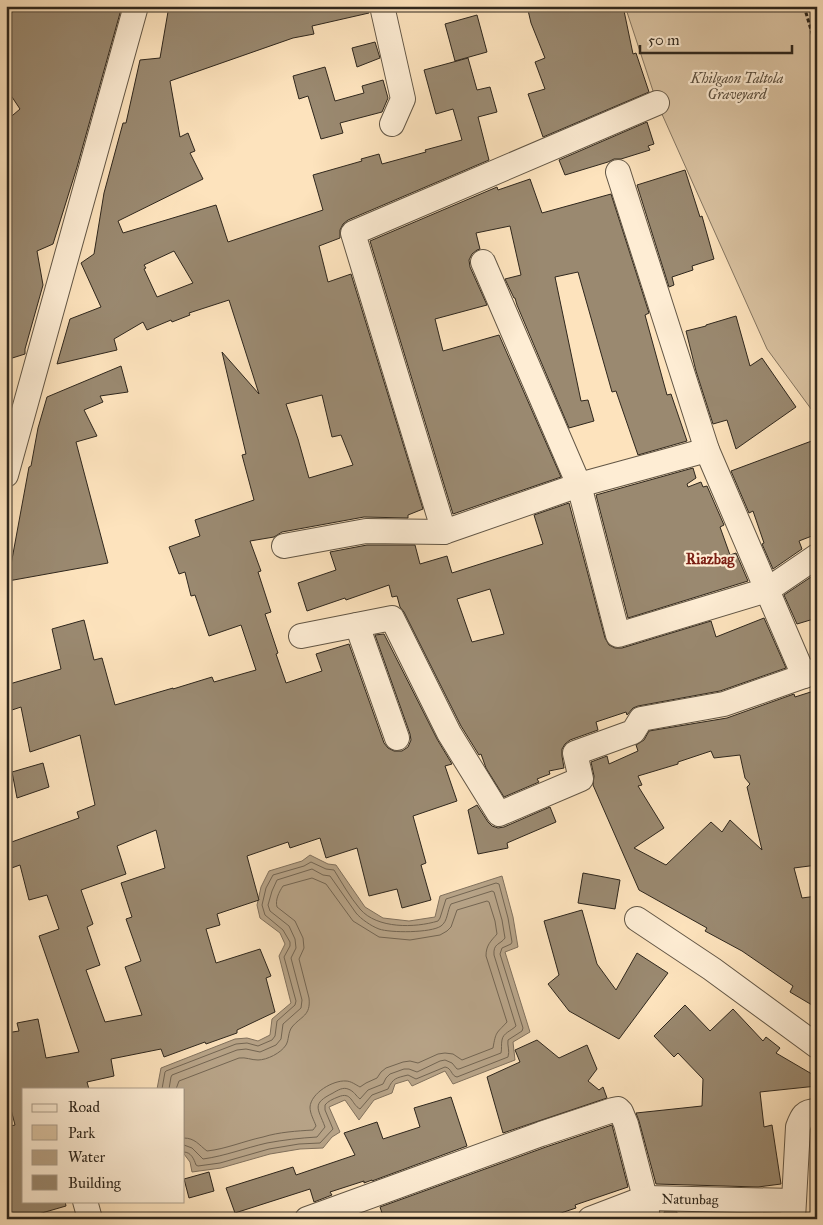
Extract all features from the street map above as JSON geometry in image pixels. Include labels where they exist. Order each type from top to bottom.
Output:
[{"type":"street","points":[[6,475],[136,6]]},
{"type":"street","points":[[382,6],[403,99],[392,124]]},
{"type":"street","points":[[444,532],[353,233],[657,103]]},
{"type":"street","points":[[301,636],[392,618],[449,733],[499,814],[582,779],[575,753],[633,732],[641,719],[724,704],[810,673],[767,590],[707,450],[618,172]]},
{"type":"street","points":[[483,262],[578,485],[618,635],[767,590],[817,556]]},
{"type":"street","points":[[284,546],[366,532],[444,532],[578,485],[707,450]]},
{"type":"street","points":[[357,625],[397,738]]},
{"type":"street","points":[[637,918],[712,968],[817,1046]]},
{"type":"street","points":[[307,1219],[541,1134],[618,1109],[626,1124],[646,1208]]},
{"type":"street","points":[[793,1210],[798,1127],[802,1117],[809,1111],[817,1111]]},
{"type":"street","points":[[85,1202],[90,1219]]},
{"type":"street","name":"Natunbag","points":[[590,1219],[646,1208],[793,1210]]},
{"type":"path","points":[[804,6],[817,50]]},
{"type":"green space","name":"Khilgaon Taltola Graveyard","points":[[625,6],[817,6],[817,417],[767,349],[657,103]]},
{"type":"water","points":[[310,855],[328,864],[336,865],[365,907],[383,918],[409,921],[435,917],[440,896],[502,876],[513,917],[518,947],[505,952],[530,1032],[513,1042],[515,1060],[453,1084],[445,1071],[412,1086],[408,1080],[395,1084],[392,1093],[374,1100],[359,1120],[345,1100],[329,1107],[340,1132],[332,1137],[323,1148],[300,1149],[270,1154],[221,1168],[192,1172],[190,1162],[185,1155],[185,1088],[157,1088],[161,1068],[235,1039],[247,1038],[258,1041],[270,1035],[272,1019],[291,1003],[279,956],[285,944],[280,933],[260,918],[257,905],[261,887],[269,871],[302,861]]},
{"type":"building","points":[[6,6],[122,6],[77,167],[53,244],[37,251],[43,285],[25,354],[6,360],[6,121],[20,109],[6,88]]},
{"type":"building","points":[[169,6],[368,6],[369,13],[312,26],[314,34],[293,38],[170,81],[180,137],[188,133],[195,151],[190,153],[203,179],[118,221],[123,233],[216,205],[228,242],[323,210],[313,175],[362,161],[361,159],[379,154],[382,164],[462,140],[453,109],[436,114],[424,70],[468,58],[477,90],[490,87],[497,112],[478,117],[489,160],[348,220],[340,230],[340,238],[319,246],[328,282],[351,274],[423,509],[408,515],[408,518],[364,517],[282,532],[274,537],[250,541],[261,571],[258,572],[271,612],[265,614],[286,683],[322,671],[316,654],[349,644],[384,743],[394,751],[402,751],[408,747],[411,740],[375,635],[384,634],[437,739],[452,764],[445,766],[457,801],[413,816],[426,863],[421,865],[431,900],[402,908],[397,889],[369,896],[357,848],[326,858],[320,838],[290,848],[288,842],[247,856],[259,900],[217,914],[220,925],[206,929],[216,963],[260,949],[271,976],[266,978],[275,1012],[237,1030],[237,1033],[164,1057],[161,1049],[111,1059],[114,1076],[87,1082],[89,1088],[22,1088],[22,1202],[65,1202],[66,1206],[21,1219],[6,1219],[6,1127],[15,1125],[6,1090],[6,1033],[19,1031],[17,1023],[38,1019],[46,1058],[79,1052],[39,936],[59,929],[47,895],[29,900],[20,865],[6,870],[6,844],[79,818],[77,812],[95,805],[80,735],[30,752],[21,707],[6,712],[6,685],[61,669],[52,629],[84,620],[94,660],[102,658],[115,705],[212,677],[214,682],[256,670],[241,625],[209,636],[195,595],[191,596],[185,572],[179,574],[169,547],[200,536],[195,520],[254,500],[242,455],[246,454],[222,352],[259,394],[229,300],[189,313],[190,315],[172,322],[171,320],[147,330],[143,322],[114,339],[117,350],[57,364],[70,319],[101,307],[81,263],[94,254],[104,193],[123,123],[126,123],[140,60],[160,58]],"holes":[[[174,251],[193,283],[157,297],[144,269],[146,268],[144,265]],[[322,395],[332,437],[341,435],[353,465],[309,478],[286,404]],[[156,830],[165,868],[121,883],[132,917],[126,919],[141,961],[125,967],[142,1015],[105,1022],[86,970],[100,965],[87,927],[93,924],[81,890],[126,874],[117,846]]]},
{"type":"building","points":[[527,6],[623,6],[633,54],[636,53],[649,92],[543,137],[528,94],[545,89],[535,62],[545,58],[531,23]]},
{"type":"building","points":[[477,15],[487,52],[455,61],[445,24]]},
{"type":"building","points":[[375,42],[380,58],[357,67],[352,48]]},
{"type":"building","points":[[325,67],[335,101],[364,93],[362,86],[383,80],[388,98],[382,112],[340,123],[343,133],[321,139],[308,96],[299,99],[293,76]]},
{"type":"building","points":[[647,122],[654,144],[648,146],[650,150],[621,159],[614,159],[565,175],[559,160]]},
{"type":"building","points":[[685,170],[700,217],[702,216],[714,259],[692,266],[693,270],[672,277],[674,285],[669,287],[637,185]]},
{"type":"building","points":[[530,179],[542,213],[611,194],[649,313],[645,315],[667,395],[671,394],[687,441],[638,455],[616,391],[612,392],[578,272],[555,277],[581,401],[588,400],[594,421],[569,428],[515,298],[505,279],[521,275],[510,226],[476,233],[480,249],[472,254],[469,260],[470,267],[487,305],[435,319],[443,351],[499,335],[561,477],[453,514],[370,241],[497,187],[498,190]]},
{"type":"building","points":[[736,316],[750,366],[762,358],[796,407],[736,449],[727,420],[713,424],[696,371],[686,331]]},
{"type":"building","points":[[121,366],[128,392],[100,396],[103,402],[84,410],[97,436],[76,442],[108,563],[8,581],[29,467],[31,466],[38,428],[47,397]]},
{"type":"building","points":[[817,439],[817,534],[799,541],[802,549],[773,569],[762,544],[764,543],[753,511],[749,513],[731,471]]},
{"type":"building","points":[[693,468],[696,478],[687,484],[688,487],[701,482],[703,487],[707,486],[724,525],[720,527],[730,555],[736,553],[748,581],[628,618],[596,495]]},
{"type":"building","points":[[569,503],[605,638],[609,645],[615,648],[622,648],[711,621],[716,637],[764,618],[786,668],[720,691],[638,706],[633,708],[627,715],[626,712],[596,722],[598,730],[570,740],[565,744],[562,749],[564,768],[549,771],[550,774],[537,779],[539,782],[504,797],[486,768],[481,754],[479,755],[461,726],[400,607],[397,596],[392,597],[389,585],[307,611],[298,583],[336,570],[330,552],[367,545],[415,545],[420,564],[447,556],[452,573],[543,544],[534,515]],"holes":[[[490,589],[504,634],[472,642],[457,599]]]},
{"type":"building","points":[[817,573],[817,618],[797,624],[784,595]]},
{"type":"building","points":[[817,690],[817,865],[794,868],[802,898],[817,896],[817,1008],[790,992],[793,986],[742,951],[705,931],[707,928],[639,890],[593,785],[594,776],[591,762],[607,756],[609,764],[638,751],[636,745],[644,740],[649,731],[727,718],[794,694],[795,697]],"holes":[[[711,751],[714,758],[740,755],[745,778],[750,784],[747,787],[762,850],[730,820],[722,832],[711,822],[666,865],[634,848],[664,828],[638,786],[642,785],[638,776],[678,764],[678,762]]]},
{"type":"building","points":[[43,763],[49,787],[17,798],[12,772]]},
{"type":"building","points":[[477,805],[488,822],[498,828],[550,807],[556,822],[507,843],[508,848],[478,854],[468,810]]},
{"type":"building","points":[[583,873],[620,880],[615,909],[578,903]]},
{"type":"building","points":[[582,910],[597,964],[616,990],[637,953],[668,973],[619,1039],[569,1011],[548,984],[559,975],[544,921]]},
{"type":"building","points":[[685,1005],[710,1031],[733,1009],[763,1041],[766,1037],[780,1048],[776,1053],[817,1077],[817,1086],[760,1092],[764,1127],[772,1125],[781,1184],[758,1187],[656,1184],[636,1113],[702,1106],[703,1079],[678,1053],[674,1057],[654,1036]]},
{"type":"building","points":[[537,1040],[559,1058],[587,1045],[597,1069],[588,1081],[599,1090],[603,1087],[607,1098],[503,1133],[487,1077],[520,1062],[515,1050]]},
{"type":"building","points":[[451,1097],[467,1146],[372,1181],[364,1183],[364,1181],[330,1192],[332,1195],[314,1202],[310,1189],[235,1213],[226,1188],[293,1167],[296,1175],[355,1155],[344,1133],[377,1122],[383,1139],[420,1127],[414,1108]]},
{"type":"building","points":[[612,1125],[628,1187],[575,1205],[576,1208],[555,1215],[557,1219],[384,1219],[380,1207]]},
{"type":"building","points":[[209,1172],[214,1191],[189,1198],[185,1179]]},
{"type":"building","points":[[664,1212],[677,1212],[677,1219],[666,1219]]},
{"type":"district","name":"Riazbag","points":[[710,559]]}]
